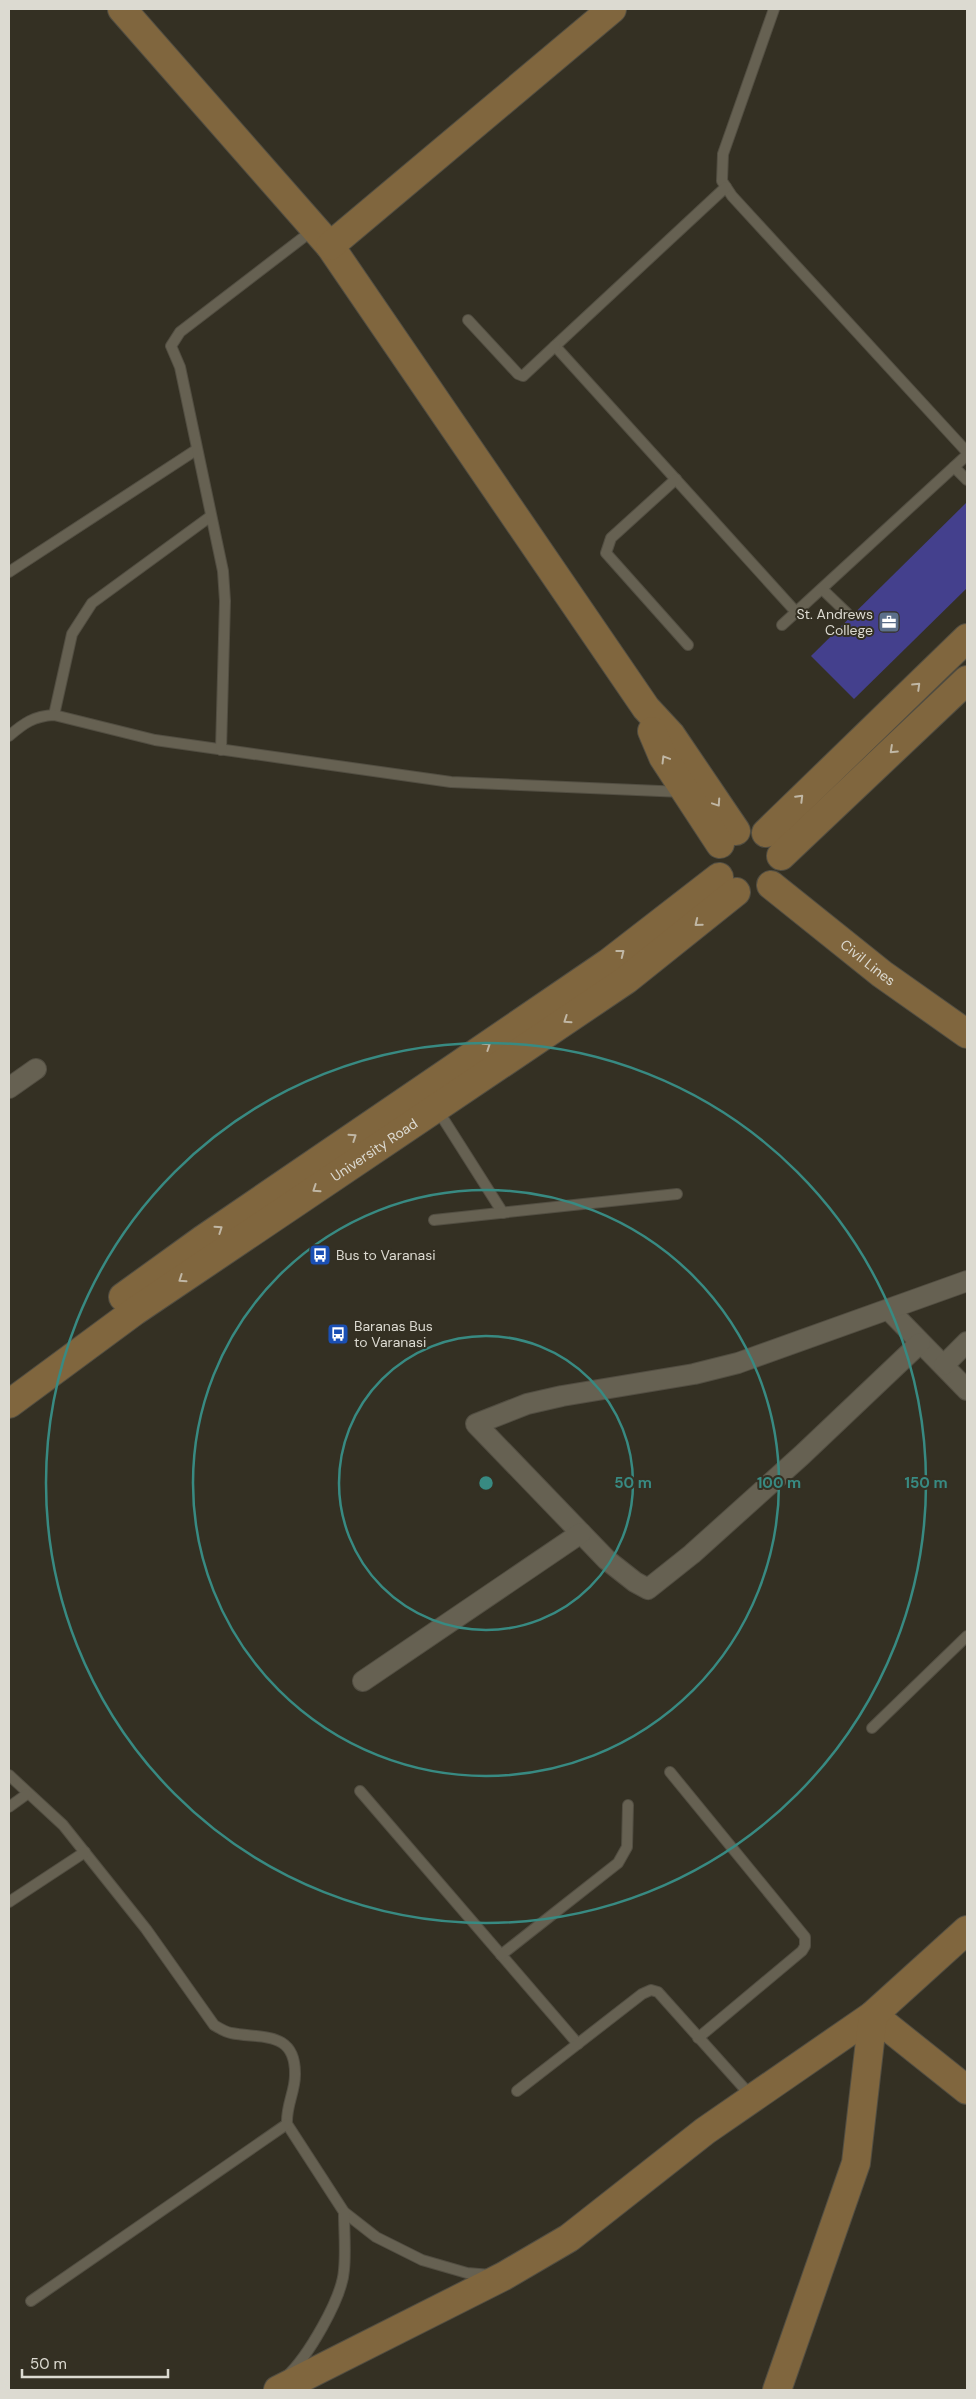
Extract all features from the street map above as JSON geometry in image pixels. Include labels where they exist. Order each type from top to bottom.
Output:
[{"type":"main road","points":[[122,9],[323,237],[646,708],[672,735],[728,837]]},
{"type":"main road","points":[[323,237],[612,9]]},
{"type":"main road","points":[[766,833],[967,638]]},
{"type":"main road","points":[[781,856],[967,680]]},
{"type":"main road","points":[[646,708],[655,740],[686,792],[728,837]]},
{"type":"main road","points":[[746,828],[766,833],[774,840],[781,856],[781,870],[771,885],[758,893],[747,895],[727,885],[716,867],[716,855],[728,837],[746,828]]},
{"type":"main road","name":"University Road","points":[[9,1380],[202,1240],[626,980],[727,885]]},
{"type":"main road","name":"Civil Lines","points":[[771,885],[882,974],[967,1034]]},
{"type":"main road","name":"University Road","points":[[9,1404],[431,1098]]},
{"type":"main road","points":[[278,2390],[504,2276],[570,2238],[705,2131],[872,2015],[967,1930]]},
{"type":"main road","points":[[872,2015],[967,2090]]},
{"type":"main road","points":[[777,2390],[856,2163],[872,2015]]},
{"type":"street","points":[[9,1088],[36,1069]]},
{"type":"street","points":[[920,1343],[692,1554],[648,1589],[635,1582],[607,1560],[476,1424],[527,1404],[562,1396],[694,1374],[738,1363],[967,1281]]},
{"type":"street","points":[[889,1310],[967,1390]]},
{"type":"street","points":[[944,1365],[967,1342]]},
{"type":"street","points":[[363,1682],[581,1533]]},
{"type":"lane","points":[[774,9],[723,154],[722,181],[967,453],[782,625]]},
{"type":"lane","points":[[468,320],[518,374],[523,376],[726,187]]},
{"type":"lane","points":[[221,750],[223,571],[180,367],[171,346],[180,332],[323,237]]},
{"type":"lane","points":[[555,346],[796,612]]},
{"type":"lane","points":[[9,572],[196,450]]},
{"type":"lane","points":[[954,467],[967,480]]},
{"type":"lane","points":[[676,479],[611,538],[606,553],[688,645]]},
{"type":"lane","points":[[54,715],[72,634],[84,613],[92,603],[211,516]]},
{"type":"lane","points":[[822,589],[848,613]]},
{"type":"lane","points":[[9,736],[26,721],[39,716],[54,715],[155,740],[451,782],[686,792]]},
{"type":"lane","points":[[431,1098],[503,1213]]},
{"type":"lane","points":[[434,1220],[677,1194]]},
{"type":"lane","points":[[872,1728],[967,1636]]},
{"type":"lane","points":[[670,1772],[804,1937],[805,1946],[802,1951],[698,2038]]},
{"type":"lane","points":[[9,1775],[27,1794],[63,1825],[146,1929],[214,2025],[230,2033],[277,2038],[290,2051],[295,2077],[286,2109],[287,2124],[344,2212],[376,2237],[422,2260],[467,2272],[504,2276]]},
{"type":"lane","points":[[360,1791],[578,2044]]},
{"type":"lane","points":[[9,1807],[27,1794]]},
{"type":"lane","points":[[501,1955],[618,1863],[628,1846],[628,1805]]},
{"type":"lane","points":[[9,1902],[85,1852]]},
{"type":"lane","points":[[517,2091],[642,1994],[651,1990],[658,1992],[752,2098]]},
{"type":"lane","points":[[31,2301],[287,2124]]},
{"type":"lane","points":[[266,2390],[288,2376],[331,2311],[344,2272],[344,2212]]},
{"type":"building","name":"St. Andrews College","points":[[967,502],[967,588],[854,699],[811,656]]},
{"type":"place","name":"St. Andrews College","points":[[889,622]]},
{"type":"place","name":"Bus to Varanasi","points":[[320,1255]]},
{"type":"place","name":"Baranas Bus to Varanasi","points":[[338,1334]]}]
